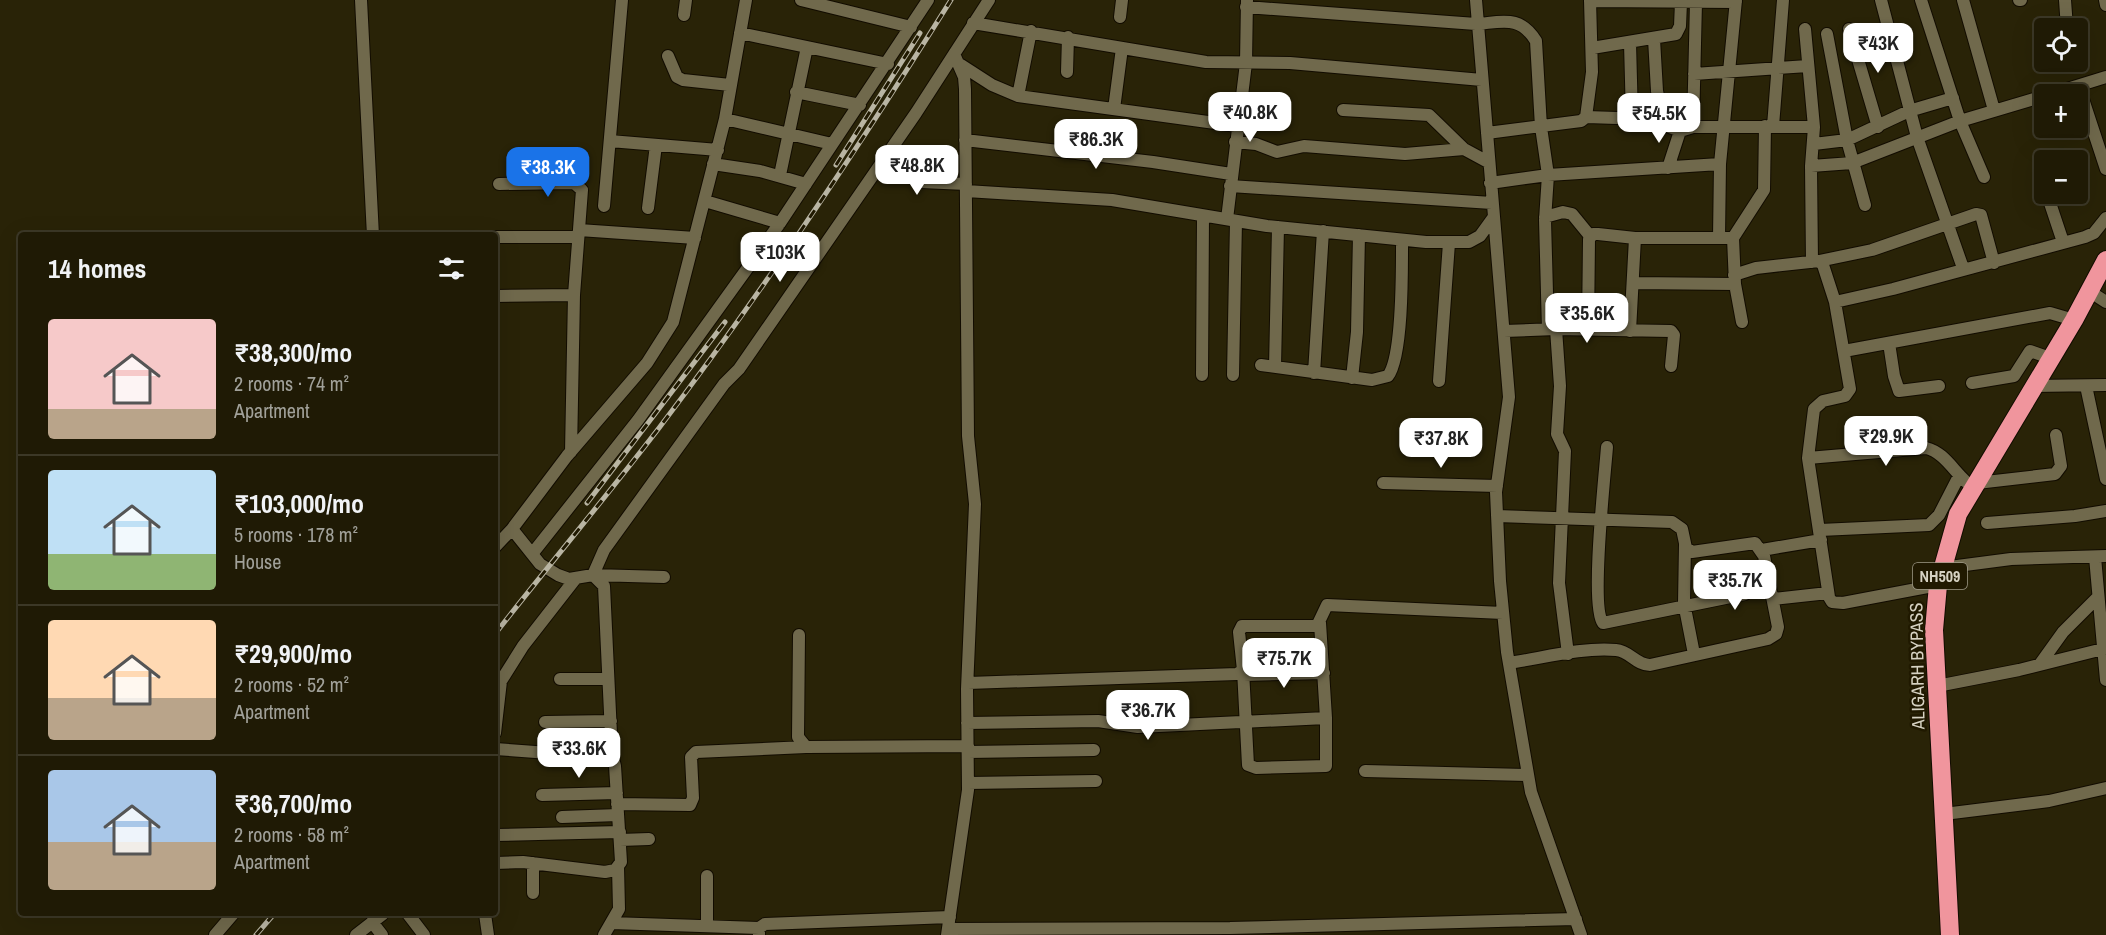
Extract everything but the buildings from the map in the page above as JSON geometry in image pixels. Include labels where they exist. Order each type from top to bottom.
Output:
[{"type":"highway","name":"ALIGARH BYPASS","points":[[1950,935],[1934,630],[1940,577],[1968,482],[2032,386],[2041,354],[2074,320],[2106,260]]},
{"type":"street","points":[[361,0],[373,232]]},
{"type":"street","points":[[604,206],[622,0]]},
{"type":"street","points":[[684,15],[686,0]]},
{"type":"street","points":[[498,544],[571,452],[634,380],[667,335],[676,314],[718,150],[746,0]]},
{"type":"street","points":[[801,0],[911,27]]},
{"type":"street","points":[[532,554],[638,420],[780,223],[888,64],[928,0]]},
{"type":"street","points":[[593,574],[604,550],[648,486],[724,384],[739,369],[882,162],[989,0]]},
{"type":"street","points":[[1120,17],[1122,0]]},
{"type":"street","points":[[1476,0],[1492,218],[1504,331],[1508,417],[1497,486],[1503,613],[1527,775],[1581,935]]},
{"type":"street","points":[[1742,322],[1734,280],[1733,238],[1764,190],[1783,0]]},
{"type":"street","points":[[1881,0],[1917,136],[1963,268]]},
{"type":"street","points":[[1922,0],[1960,121],[1984,177]]},
{"type":"street","points":[[1963,0],[1994,110]]},
{"type":"street","points":[[2065,0],[2066,18]]},
{"type":"street","points":[[2105,0],[2106,5]]},
{"type":"street","points":[[1587,117],[1592,48],[1590,1],[1736,1],[1731,72],[1722,127],[1719,238]]},
{"type":"street","points":[[1592,48],[1676,34],[1680,26],[1673,1]]},
{"type":"street","points":[[1692,127],[1696,2]]},
{"type":"street","points":[[1233,375],[1231,180],[1245,63],[1247,4],[1476,24],[1517,22],[1529,30],[1536,41],[1541,127],[1548,175],[1545,217],[1552,329],[1560,387],[1557,435],[1565,451],[1560,593],[1568,654]]},
{"type":"street","points":[[973,23],[1068,37],[1206,62],[1290,63],[1482,80]]},
{"type":"street","points":[[1805,29],[1814,127],[1811,166],[1816,262]]},
{"type":"street","points":[[1849,29],[1878,127]]},
{"type":"street","points":[[1018,96],[1031,31]]},
{"type":"street","points":[[740,33],[888,64]]},
{"type":"street","points":[[1827,34],[1852,163],[1865,206]]},
{"type":"street","points":[[1066,72],[1068,37]]},
{"type":"street","points":[[1654,39],[1657,91],[1664,124]]},
{"type":"street","points":[[1630,43],[1632,118]]},
{"type":"street","points":[[780,176],[807,47]]},
{"type":"street","points":[[1114,109],[1122,48]]},
{"type":"street","points":[[948,927],[968,783],[968,683],[975,504],[968,436],[964,77],[961,65],[954,54]]},
{"type":"street","points":[[668,56],[677,77],[682,80],[730,85]]},
{"type":"street","points":[[961,65],[992,85],[1018,96],[1237,126]]},
{"type":"street","points":[[1694,74],[1776,66],[1808,66]]},
{"type":"street","points":[[2087,84],[2106,77]]},
{"type":"street","points":[[796,92],[860,105]]},
{"type":"street","points":[[1814,144],[1847,140],[1910,111],[1953,98]]},
{"type":"street","points":[[1811,166],[1852,163],[1917,136],[2034,99]]},
{"type":"street","points":[[1343,110],[1429,115],[1464,149],[1488,162]]},
{"type":"street","points":[[2088,114],[2106,168]]},
{"type":"street","points":[[1487,133],[1581,121],[1587,117],[1648,118],[1680,131],[1692,127],[1814,127]]},
{"type":"street","points":[[725,119],[832,144]]},
{"type":"street","points":[[1668,168],[1680,131]]},
{"type":"street","points":[[965,140],[1153,162],[1231,180],[1492,203]]},
{"type":"street","points":[[610,141],[718,150]]},
{"type":"street","points":[[1235,142],[1256,144],[1277,152],[1304,146],[1411,154],[1464,149]]},
{"type":"street","points":[[648,208],[656,145]]},
{"type":"street","points":[[882,162],[922,182],[966,188],[1112,200],[1203,217],[1402,240],[1449,243],[1475,240],[1492,218]]},
{"type":"street","points":[[713,164],[780,176],[806,184]]},
{"type":"street","points":[[1490,183],[1548,175],[1720,164]]},
{"type":"street","points":[[499,184],[578,185],[582,194],[574,295],[571,452]]},
{"type":"street","points":[[705,201],[780,223]]},
{"type":"street","points":[[2050,204],[2063,242]]},
{"type":"street","points":[[1545,217],[1568,212],[1578,219],[1590,236],[1587,329]]},
{"type":"street","points":[[1634,284],[1734,280],[1756,268],[1816,262],[1872,250],[1976,214],[1981,215],[1994,263]]},
{"type":"street","points":[[1202,375],[1203,217]]},
{"type":"street","points":[[1835,302],[1893,289],[1963,268],[1994,263],[2094,233],[2106,218]]},
{"type":"street","points":[[1275,367],[1278,226]]},
{"type":"street","points":[[1314,373],[1323,231]]},
{"type":"street","points":[[498,237],[579,233],[695,238]]},
{"type":"street","points":[[1590,236],[1598,234],[1635,238],[1733,238]]},
{"type":"street","points":[[1352,378],[1357,332],[1359,235]]},
{"type":"street","points":[[1630,331],[1635,238]]},
{"type":"street","points":[[1261,365],[1352,378],[1384,378],[1395,365],[1402,240]]},
{"type":"street","points":[[1439,381],[1449,243]]},
{"type":"street","points":[[1816,262],[1823,265],[1835,302],[1844,351],[1848,393],[1823,400],[1814,409],[1808,458],[1828,593],[1832,602],[1844,603],[2011,559],[2100,556],[2098,597],[2103,621],[2106,675]]},
{"type":"street","points":[[2089,291],[2106,302]]},
{"type":"street","points":[[498,296],[574,295]]},
{"type":"street","points":[[1844,351],[2050,313],[2074,320]]},
{"type":"street","points":[[1504,331],[1587,329],[1673,333],[1671,366]]},
{"type":"street","points":[[1888,343],[1899,391],[1939,386]]},
{"type":"street","points":[[1972,383],[2014,376],[2028,352],[2041,354]]},
{"type":"street","points":[[2032,386],[2106,385]]},
{"type":"street","points":[[2086,386],[2106,478]]},
{"type":"street","points":[[1762,550],[1821,535],[1929,525],[1968,482],[2055,474],[2061,466],[2056,435]]},
{"type":"street","points":[[1607,447],[1598,591],[1601,620],[1607,623],[1745,594],[1769,579]]},
{"type":"street","points":[[1808,458],[1926,448],[1935,450],[1968,482]]},
{"type":"street","points":[[1383,483],[1497,486]]},
{"type":"street","points":[[1986,523],[2106,511]]},
{"type":"street","points":[[1497,516],[1672,522],[1682,529],[1687,550],[1692,552],[1755,543],[1762,550],[1778,627],[1776,634],[1768,639],[1645,665],[1623,651],[1616,650],[1568,654],[1509,663]]},
{"type":"street","points":[[512,529],[540,564],[558,575],[576,578],[593,574],[664,577]]},
{"type":"street","points":[[1685,544],[1685,608],[1694,654]]},
{"type":"street","points":[[593,574],[598,578],[605,592],[612,755],[618,804],[621,862],[618,867],[619,909],[604,935]]},
{"type":"street","points":[[498,707],[501,681],[523,646],[576,578]]},
{"type":"street","points":[[1773,599],[1828,593]]},
{"type":"street","points":[[2040,664],[2063,632],[2098,597]]},
{"type":"street","points":[[1320,623],[1314,627],[1242,626],[1239,632],[1244,673],[1247,761],[1252,767],[1323,767],[1328,764],[1320,623],[1323,609],[1332,605],[1503,613]]},
{"type":"street","points":[[799,636],[798,737],[806,747]]},
{"type":"street","points":[[1937,686],[2103,649]]},
{"type":"street","points":[[968,683],[1244,673],[1324,673]]},
{"type":"street","points":[[560,679],[608,680]]},
{"type":"street","points":[[967,723],[1098,721],[1125,727],[1326,718]]},
{"type":"street","points":[[545,722],[611,721]]},
{"type":"street","points":[[542,795],[618,804],[690,805],[693,798],[691,757],[696,752],[806,747],[1094,750]]},
{"type":"street","points":[[498,749],[604,758],[612,755]]},
{"type":"street","points":[[1365,771],[1527,775]]},
{"type":"street","points":[[968,783],[1096,781]]},
{"type":"street","points":[[1944,814],[2049,801],[2106,788]]},
{"type":"street","points":[[562,817],[618,804]]},
{"type":"street","points":[[498,835],[620,836],[649,839]]},
{"type":"street","points":[[498,863],[532,863],[605,872],[618,867]]},
{"type":"street","points":[[532,863],[533,893]]},
{"type":"street","points":[[706,925],[707,876]]},
{"type":"street","points":[[215,935],[231,916]]},
{"type":"street","points":[[356,935],[380,916]]},
{"type":"street","points":[[410,916],[424,935]]},
{"type":"street","points":[[485,916],[488,935]]},
{"type":"street","points":[[611,923],[706,925],[759,932],[765,924],[1230,931],[1576,919]]},
{"type":"street","points":[[372,922],[382,935]]},
{"type":"railway","points":[[498,630],[639,454],[736,324],[846,164],[951,0]]},
{"type":"railway","points":[[836,165],[920,33]]},
{"type":"railway","points":[[587,503],[725,322]]},
{"type":"railway","points":[[256,935],[272,916]]}]
